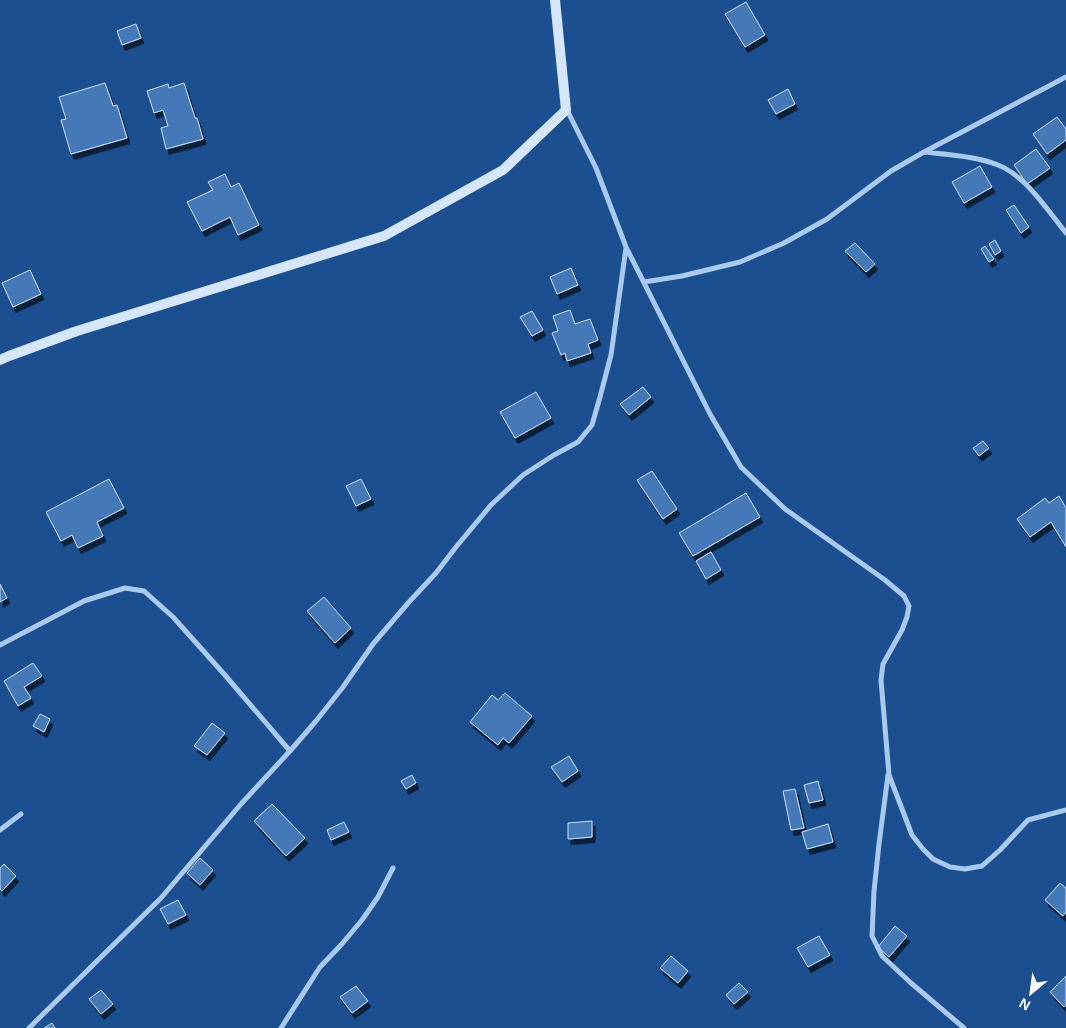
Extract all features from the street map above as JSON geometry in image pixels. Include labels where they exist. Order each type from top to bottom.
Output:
[{"type":"street","points":[[555,0],[566,110],[596,168],[626,247],[710,414],[742,467],[785,509],[885,580],[904,596],[908,606],[907,617],[884,664],[881,680],[888,775],[874,891],[872,936],[882,956],[964,1028]]},
{"type":"street","points":[[644,282],[682,276],[740,262],[784,243],[827,219],[891,171],[1066,77]]},
{"type":"street","points":[[0,360],[77,331],[384,236],[503,170],[566,110]]},
{"type":"street","points":[[924,152],[978,160],[998,165],[1014,174],[1043,205],[1066,234]]},
{"type":"street","points":[[29,1028],[161,898],[241,804],[290,752],[343,688],[373,644],[436,573],[491,505],[522,475],[578,442],[592,425],[611,355],[626,247]]},
{"type":"street","points":[[0,645],[84,601],[125,588],[144,591],[173,617],[290,752]]},
{"type":"street","points":[[888,775],[912,835],[933,859],[950,868],[965,869],[982,866],[1028,820],[1066,810]]},
{"type":"street","points":[[0,830],[21,814]]},
{"type":"street","points":[[281,1028],[320,967],[362,920],[378,897],[393,868]]},
{"type":"building","points":[[746,2],[765,35],[745,47],[725,14]]},
{"type":"building","points":[[136,24],[141,38],[122,45],[117,31]]},
{"type":"building","points":[[105,83],[113,106],[117,105],[127,138],[71,154],[61,120],[66,119],[59,97]]},
{"type":"building","points":[[184,83],[203,139],[166,149],[161,128],[168,126],[163,110],[154,113],[147,91],[168,84],[169,88]]},
{"type":"building","points":[[788,89],[795,104],[776,114],[768,100]]},
{"type":"building","points":[[1057,117],[1066,129],[1066,140],[1047,154],[1033,134]]},
{"type":"building","points":[[1036,149],[1050,168],[1027,184],[1014,165]]},
{"type":"building","points":[[980,166],[992,187],[964,203],[952,182]]},
{"type":"building","points":[[225,174],[231,187],[239,183],[259,225],[238,235],[230,217],[202,231],[187,202],[213,190],[208,182]]},
{"type":"building","points":[[1014,205],[1029,227],[1021,233],[1006,210]]},
{"type":"building","points":[[995,240],[1001,251],[995,255],[989,244]]},
{"type":"building","points":[[855,243],[875,264],[866,272],[845,251]]},
{"type":"building","points":[[985,246],[994,259],[989,262],[981,249]]},
{"type":"building","points":[[571,268],[578,285],[557,294],[550,277]]},
{"type":"building","points":[[30,270],[41,294],[13,307],[2,283]]},
{"type":"building","points":[[570,310],[575,324],[590,319],[598,340],[588,344],[591,353],[567,361],[565,353],[561,355],[552,333],[558,331],[553,316]]},
{"type":"building","points":[[532,311],[543,330],[532,336],[520,317]]},
{"type":"building","points":[[643,387],[651,397],[629,415],[620,404]]},
{"type":"building","points":[[536,392],[551,418],[515,438],[500,412]]},
{"type":"building","points":[[983,441],[989,448],[979,456],[973,448]]},
{"type":"building","points":[[652,471],[677,509],[663,519],[637,480]]},
{"type":"building","points":[[109,479],[124,508],[97,522],[103,536],[78,548],[72,535],[61,541],[46,512]]},
{"type":"building","points":[[361,479],[371,499],[356,506],[346,486]]},
{"type":"building","points":[[746,493],[760,517],[693,556],[679,533]]},
{"type":"building","points":[[1059,496],[1066,508],[1066,547],[1051,522],[1030,537],[1017,519],[1045,498],[1049,503]]},
{"type":"building","points":[[711,552],[721,570],[706,579],[696,561]]},
{"type":"building","points":[[0,584],[7,598],[0,602]]},
{"type":"building","points":[[324,597],[351,628],[335,643],[307,611]]},
{"type":"building","points":[[33,663],[42,676],[24,687],[31,698],[18,706],[4,681]]},
{"type":"building","points":[[505,693],[532,716],[509,743],[503,738],[498,745],[470,722],[492,695],[498,700]]},
{"type":"building","points":[[40,714],[50,719],[44,732],[33,726]]},
{"type":"building","points":[[212,723],[225,733],[207,755],[194,746]]},
{"type":"building","points":[[569,756],[578,771],[562,782],[551,767]]},
{"type":"building","points":[[412,775],[416,783],[406,789],[401,781]]},
{"type":"building","points":[[818,781],[823,800],[809,803],[804,785]]},
{"type":"building","points":[[795,789],[804,828],[791,830],[783,791]]},
{"type":"building","points":[[272,804],[305,838],[286,856],[254,821]]},
{"type":"building","points":[[592,821],[592,837],[568,839],[568,823]]},
{"type":"building","points":[[344,822],[349,832],[331,840],[327,830]]},
{"type":"building","points":[[828,824],[833,842],[807,849],[802,832]]},
{"type":"building","points":[[200,858],[213,870],[200,885],[187,873]]},
{"type":"building","points":[[4,864],[16,876],[2,891],[0,889],[0,868]]},
{"type":"building","points":[[1060,883],[1066,888],[1066,912],[1063,916],[1045,900]]},
{"type":"building","points":[[178,900],[186,915],[168,924],[160,909]]},
{"type":"building","points":[[895,926],[907,936],[889,957],[878,947]]},
{"type":"building","points":[[819,936],[830,955],[808,967],[797,948]]},
{"type":"building","points":[[671,956],[688,971],[678,983],[660,968]]},
{"type":"building","points":[[1066,976],[1066,1005],[1064,1007],[1050,992]]},
{"type":"building","points":[[739,983],[748,992],[734,1004],[726,995]]},
{"type":"building","points":[[356,986],[368,1001],[352,1013],[340,997]]},
{"type":"building","points":[[101,990],[113,1004],[101,1014],[89,999]]},
{"type":"building","points":[[52,1023],[55,1028],[44,1028]]}]
